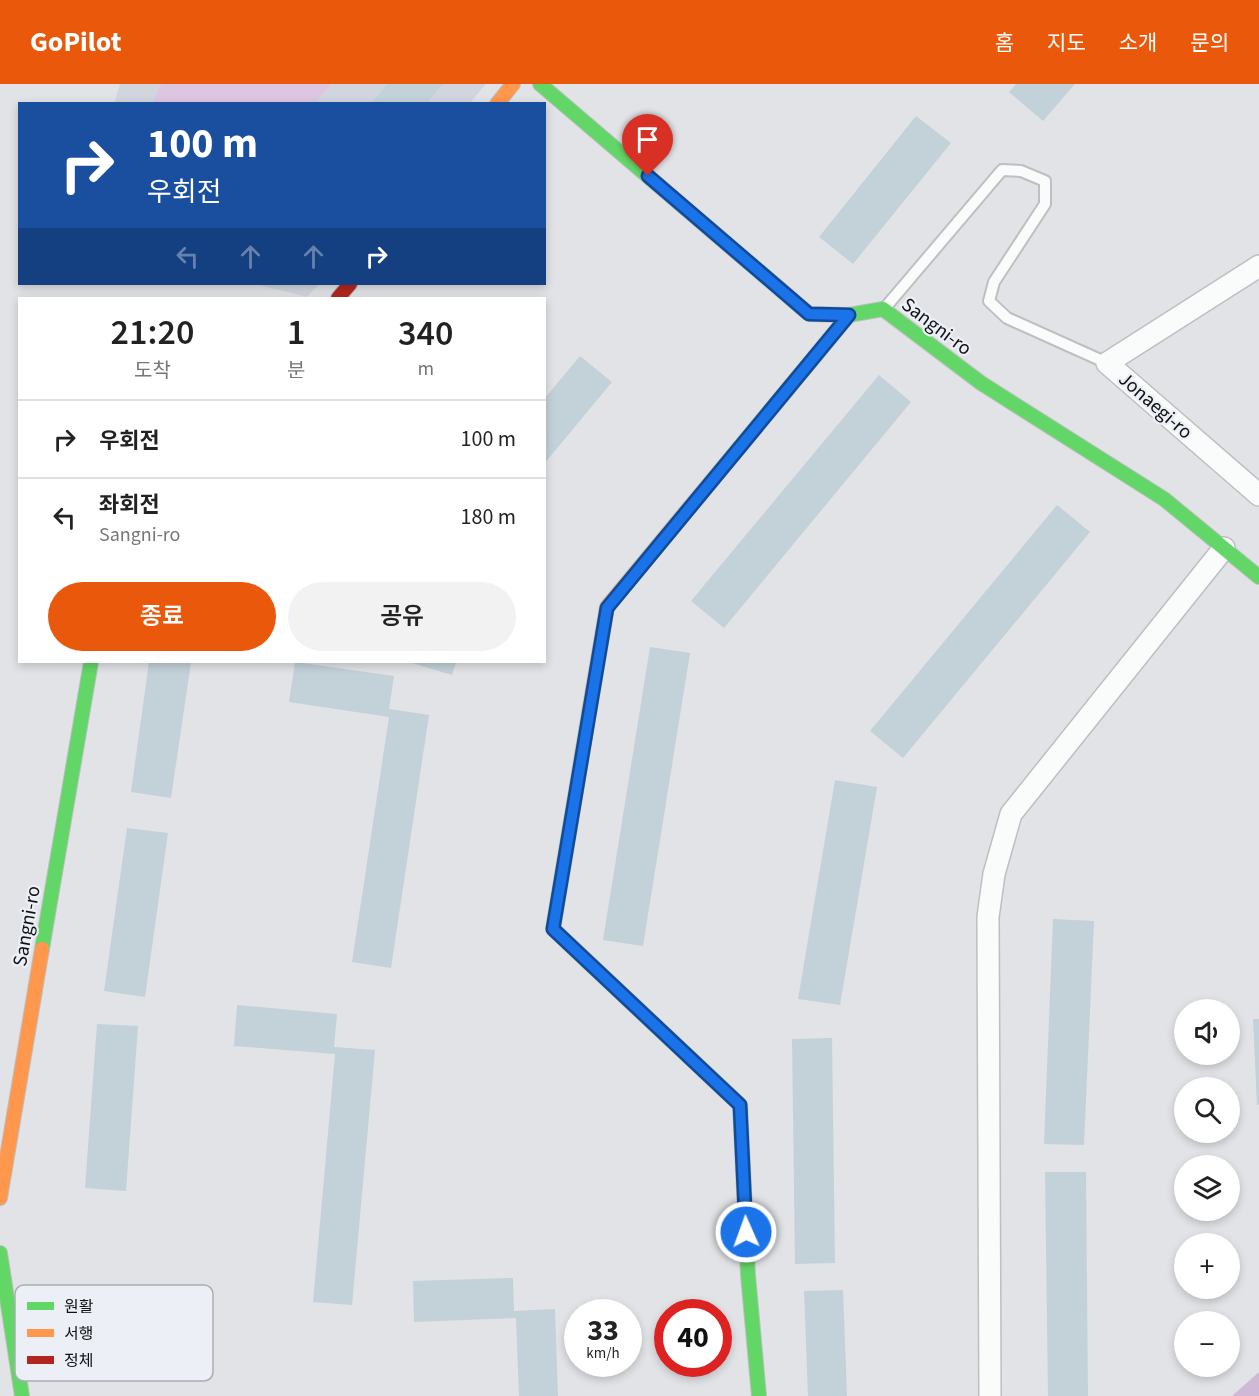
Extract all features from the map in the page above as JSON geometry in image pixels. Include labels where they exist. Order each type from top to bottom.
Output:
[{"type":"street","points":[[499,102],[513,84]]},
{"type":"street","name":"Sangni-ro","points":[[540,84],[809,314],[849,315],[883,309],[981,383],[1164,499],[1259,577]]},
{"type":"street","name":"Jonaegi-ro","points":[[1259,266],[1107,363],[1259,495]]},
{"type":"street","points":[[339,297],[349,285]]},
{"type":"street","points":[[759,1396],[747,1275],[740,1105],[553,929],[607,608],[849,315]]},
{"type":"street","points":[[990,1396],[988,917],[994,874],[1011,814],[1224,548]]},
{"type":"street","name":"Sangni-ro","points":[[0,1198],[91,663]]},
{"type":"street","points":[[0,1253],[15,1350]]},
{"type":"street","points":[[20,1381],[22,1396]]},
{"type":"lane","points":[[883,309],[1002,170],[1021,171],[1045,181],[1045,204],[994,282],[989,301],[1007,318],[1107,363]]},
{"type":"shaded area","points":[[120,84],[486,84],[471,102],[115,102]]},
{"type":"shaded area","points":[[162,84],[331,84],[316,102],[154,102],[155,95]]},
{"type":"shaded area","points":[[259,285],[318,285],[307,297]]},
{"type":"shaded area","points":[[1259,1372],[1259,1396],[1232,1396]]},
{"type":"building","points":[[387,84],[443,84],[428,102],[373,102]]},
{"type":"building","points":[[1016,84],[1075,84],[1043,121],[1009,92]]},
{"type":"building","points":[[916,116],[951,143],[853,264],[819,237]]},
{"type":"building","points":[[580,356],[612,382],[546,462],[546,397]]},
{"type":"building","points":[[879,375],[911,402],[724,628],[691,601]]},
{"type":"building","points":[[1057,505],[1090,532],[903,758],[870,731]]},
{"type":"building","points":[[650,647],[690,653],[643,946],[603,940]]},
{"type":"building","points":[[149,663],[191,663],[171,798],[131,792]]},
{"type":"building","points":[[295,663],[302,663],[394,676],[389,709],[429,715],[391,968],[352,962],[389,717],[289,702]]},
{"type":"building","points":[[412,663],[456,663],[452,675]]},
{"type":"building","points":[[835,780],[877,787],[840,1005],[798,999]]},
{"type":"building","points":[[127,828],[168,833],[145,997],[104,991]]},
{"type":"building","points":[[1053,919],[1094,921],[1084,1145],[1044,1144]]},
{"type":"building","points":[[237,1005],[337,1014],[334,1047],[375,1050],[352,1305],[313,1302],[335,1054],[234,1046]]},
{"type":"building","points":[[1253,1019],[1259,1019],[1259,1105],[1257,1105]]},
{"type":"building","points":[[97,1024],[138,1026],[126,1191],[85,1188]]},
{"type":"building","points":[[832,1038],[835,1263],[795,1264],[792,1039]]},
{"type":"building","points":[[1045,1172],[1086,1172],[1088,1396],[1048,1396]]},
{"type":"building","points":[[513,1278],[514,1311],[555,1309],[558,1396],[519,1396],[516,1318],[414,1322],[413,1281]]},
{"type":"building","points":[[843,1290],[847,1396],[808,1396],[804,1291]]},
{"type":"traffic: fast","points":[[540,84],[809,314],[849,315],[883,309],[981,383],[1164,499],[1259,577]]},
{"type":"traffic: fast","points":[[739,448],[849,315]]},
{"type":"traffic: fast","points":[[42,949],[91,663]]},
{"type":"traffic: fast","points":[[589,713],[553,929],[740,1105],[748,1275],[759,1396]]},
{"type":"traffic: fast","points":[[0,1253],[15,1350]]},
{"type":"traffic: fast","points":[[20,1381],[22,1396]]},
{"type":"traffic: slow","points":[[499,102],[513,84]]},
{"type":"traffic: slow","points":[[589,713],[607,607],[739,448]]},
{"type":"traffic: slow","points":[[0,1198],[42,949]]},
{"type":"traffic: jam","points":[[339,297],[349,285]]},
{"type":"route","points":[[648,176],[809,314],[849,315],[607,608],[553,929],[740,1105],[746,1232]]}]
